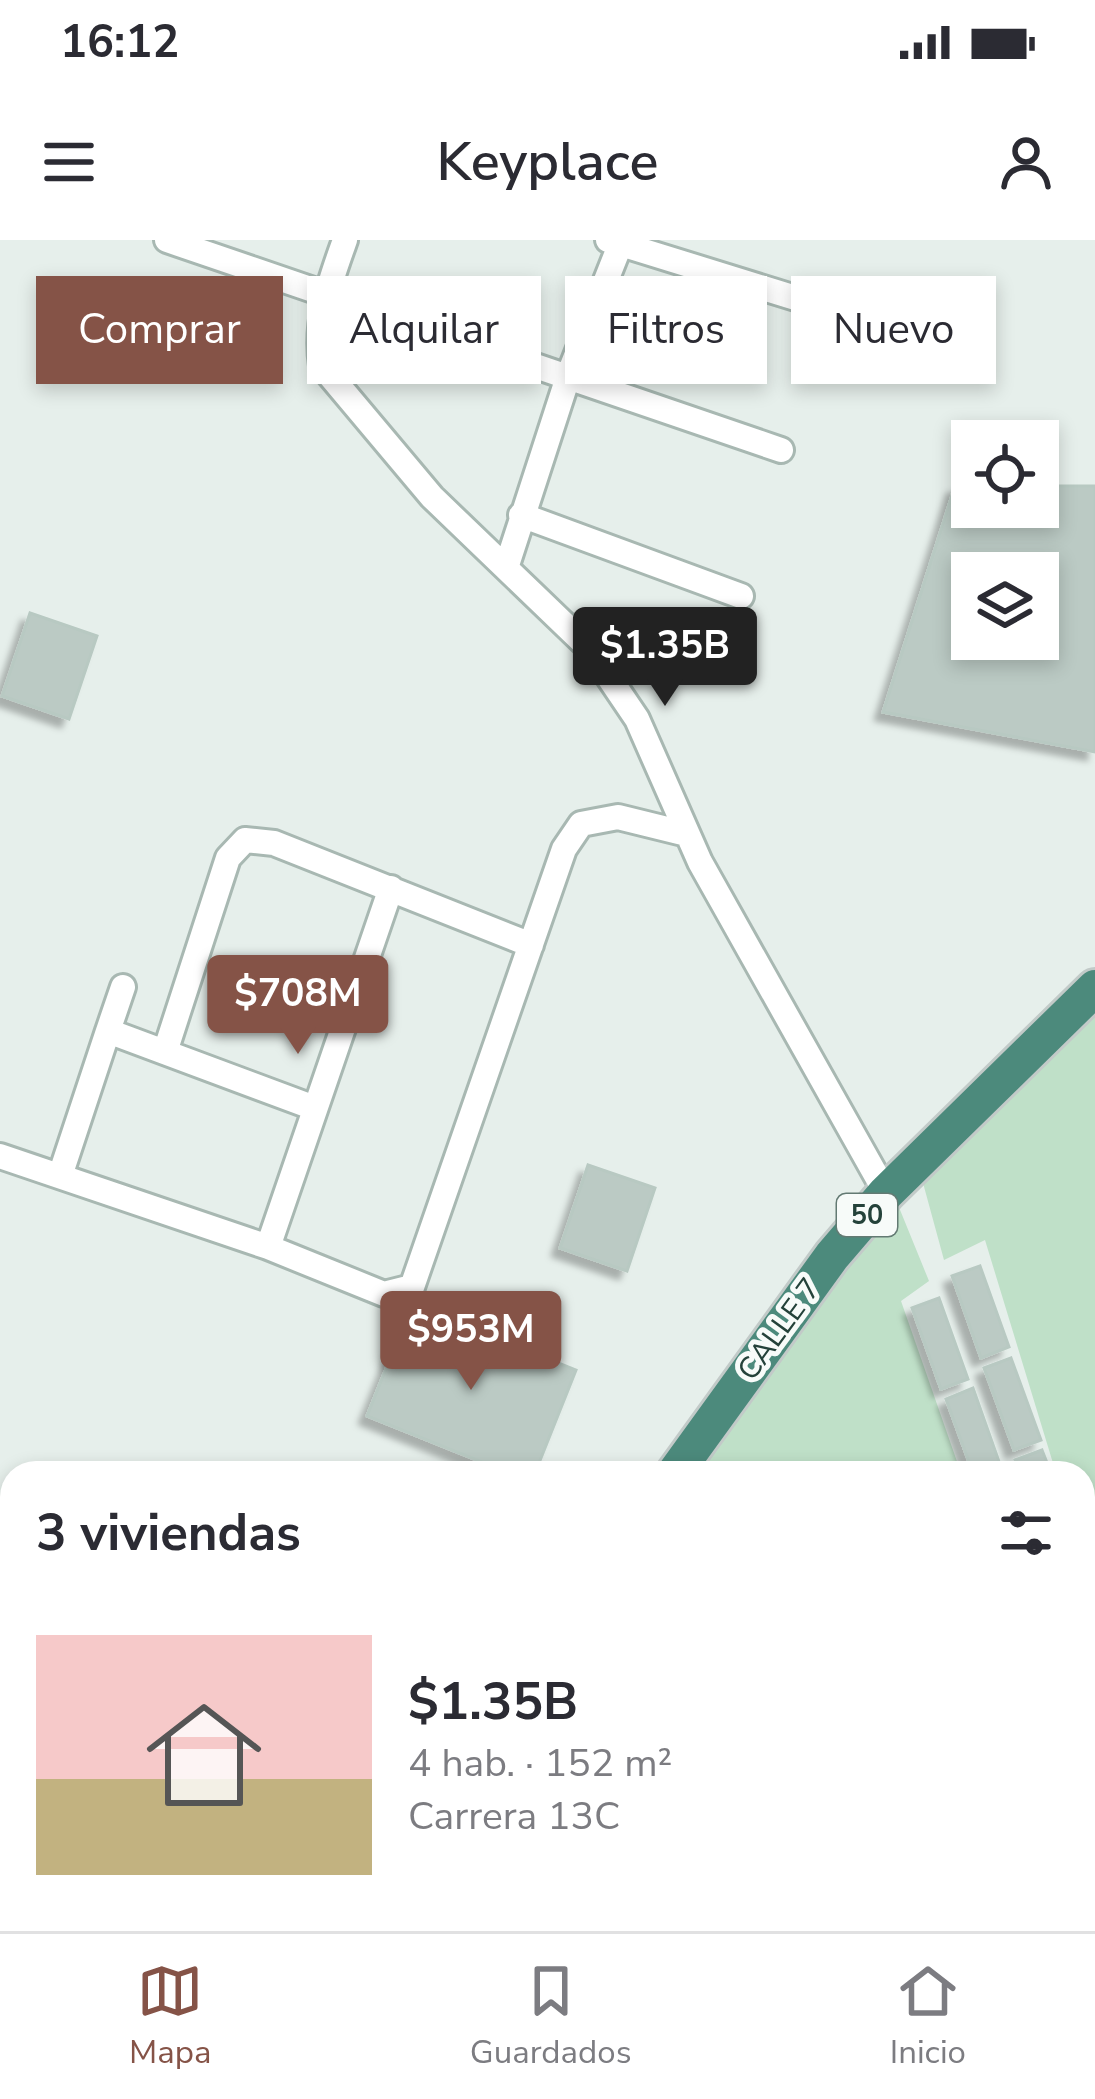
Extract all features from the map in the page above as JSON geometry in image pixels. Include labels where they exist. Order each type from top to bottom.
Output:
[{"type":"highway","name":"CALLE 7","points":[[684,1461],[832,1256],[886,1193],[1095,988]]},
{"type":"street","points":[[167,240],[307,288]]},
{"type":"street","points":[[332,276],[344,240]]},
{"type":"street","points":[[604,276],[617,241],[791,296]]},
{"type":"street","points":[[337,384],[432,497],[589,648],[625,701],[687,834],[886,1193]]},
{"type":"street","points":[[507,565],[566,384]]},
{"type":"street","points":[[597,384],[781,450]]},
{"type":"street","points":[[521,515],[741,596]]},
{"type":"street","points":[[0,1156],[268,1247],[385,1294],[412,1287],[564,849],[580,824],[618,817],[687,834]]},
{"type":"street","points":[[166,1052],[228,858],[245,840],[274,843],[531,945]]},
{"type":"street","points":[[268,1247],[312,1107],[391,888]]},
{"type":"street","points":[[60,1176],[123,987]]},
{"type":"street","points":[[108,1031],[312,1107]]},
{"type":"green space","points":[[1095,1009],[1095,1461],[1052,1461],[985,1240],[944,1260],[920,1172]]},
{"type":"green space","points":[[896,1200],[929,1281],[901,1301],[957,1461],[707,1461]]},
{"type":"building","points":[[1059,486],[1095,486],[1095,752],[883,712],[951,499],[951,528],[1059,528]]},
{"type":"building","points":[[30,613],[97,636],[69,719],[2,696]]},
{"type":"building","points":[[588,1165],[655,1188],[627,1271],[560,1248]]},
{"type":"building","points":[[980,1266],[1009,1347],[981,1358],[952,1276]]},
{"type":"building","points":[[939,1298],[968,1379],[941,1389],[912,1308]]},
{"type":"building","points":[[412,1304],[576,1370],[540,1461],[479,1461],[367,1416]]},
{"type":"building","points":[[1011,1358],[1041,1440],[1014,1450],[984,1368]]},
{"type":"building","points":[[973,1388],[999,1461],[969,1461],[946,1399]]},
{"type":"building","points":[[1042,1450],[1046,1461],[1015,1461]]}]
